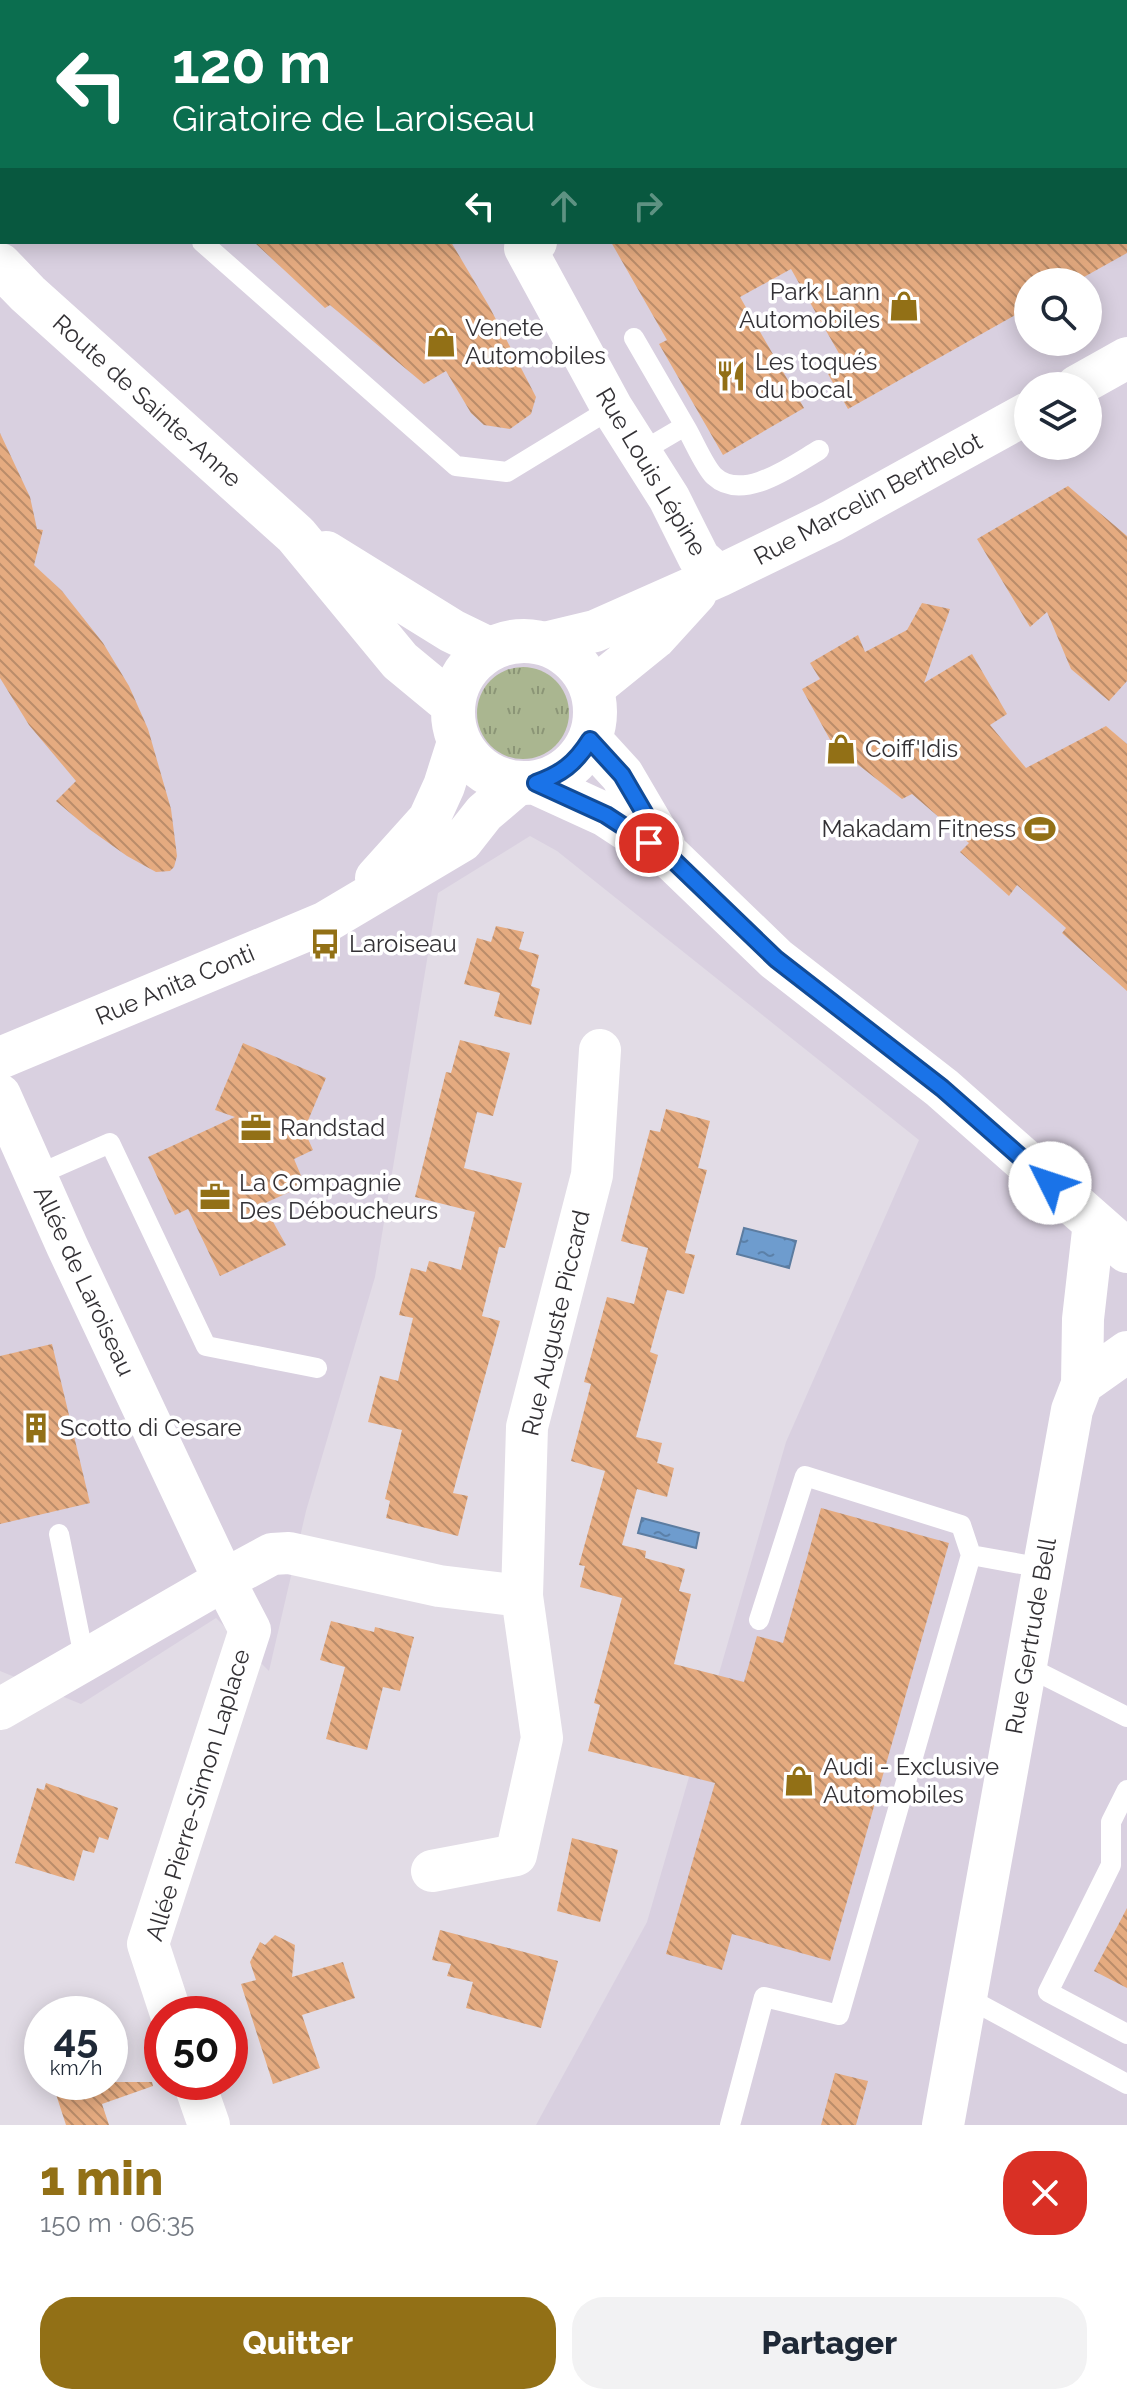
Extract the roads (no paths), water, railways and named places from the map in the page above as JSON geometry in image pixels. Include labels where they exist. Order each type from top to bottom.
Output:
[{"type":"main road","name":"Route de Sainte-Anne","points":[[0,265],[28,294],[296,535],[455,723]]},
{"type":"main road","name":"Route de Sainte-Anne","points":[[296,535],[452,631],[489,649]]},
{"type":"main road","points":[[527,784],[558,775],[577,761],[590,740],[595,723],[595,706],[592,689],[581,669],[565,654],[545,643],[517,641],[489,649],[471,663],[458,682],[455,723],[468,758],[482,771],[500,780],[527,784],[606,815],[670,857],[776,959],[942,1088],[1127,1251]]},
{"type":"main road","points":[[590,740],[622,775],[670,857]]},
{"type":"street","name":"Rue Louis Lépine","points":[[532,244],[525,248],[612,408],[669,498],[699,558],[713,578]]},
{"type":"street","points":[[1102,376],[1124,367]]},
{"type":"street","name":"Rue Marcelin Berthelot","points":[[545,643],[595,631],[713,578],[832,521],[1014,421]]},
{"type":"street","name":"Rue Marcelin Berthelot","points":[[592,689],[655,638],[713,578]]},
{"type":"street","name":"Rue Anita Conti","points":[[349,908],[429,819],[444,786],[455,723]]},
{"type":"street","name":"Rue Anita Conti","points":[[0,1058],[324,923],[462,841],[484,813],[527,784]]},
{"type":"street","name":"Rue Auguste Piccard","points":[[432,1871],[516,1855],[542,1738],[522,1596],[527,1427],[592,1175],[600,1050]]},
{"type":"street","name":"Allée de Laroiseau","points":[[0,1095],[224,1580]]},
{"type":"street","name":"Rue Gertrude Bell","points":[[943,2125],[1072,1410],[1082,1384],[1083,1319],[1094,1222]]},
{"type":"street","points":[[1082,1384],[1127,1352]]},
{"type":"street","points":[[0,1709],[272,1554],[289,1553],[439,1586],[522,1596]]},
{"type":"street","name":"Allée Pierre-Simon Laplace","points":[[165,1996],[148,1944],[250,1630],[224,1580]]},
{"type":"street","points":[[200,2100],[209,2125]]},
{"type":"lane","points":[[204,244],[456,466],[507,472],[612,408]]},
{"type":"lane","points":[[634,338],[714,476],[729,484],[763,482],[819,450]]},
{"type":"lane","points":[[639,453],[685,426]]},
{"type":"lane","points":[[35,1176],[110,1143],[206,1346],[317,1368]]},
{"type":"lane","points":[[730,2125],[764,1997],[839,2015],[971,1555],[961,1525],[805,1476],[759,1620]]},
{"type":"lane","points":[[59,1534],[85,1662]]},
{"type":"lane","points":[[971,1555],[1043,1568]]},
{"type":"lane","points":[[1026,1666],[1127,1717]]},
{"type":"lane","points":[[1127,1790],[1111,1822],[1111,1865],[1048,1992],[1127,2034]]},
{"type":"lane","points":[[966,1997],[1127,2084]]},
{"type":"water","points":[[744,1228],[796,1241],[789,1268],[737,1254]]},
{"type":"water","points":[[642,1518],[699,1533],[696,1548],[638,1533]]},
{"type":"place","name":"Park Lann Automobiles","points":[[904,306]]},
{"type":"place","name":"Venete Automobiles","points":[[441,342]]},
{"type":"place","name":"Les toqués du bocal","points":[[731,376]]},
{"type":"place","name":"Coiff'Idis","points":[[841,749]]},
{"type":"place","name":"Makadam Fitness","points":[[1040,829]]},
{"type":"place","name":"Laroiseau","points":[[325,944]]},
{"type":"place","name":"Randstad","points":[[256,1128]]},
{"type":"place","name":"La Compagnie Des Déboucheurs","points":[[215,1197]]},
{"type":"place","name":"Scotto di Cesare","points":[[36,1428]]},
{"type":"place","name":"Audi - Exclusive Automobiles","points":[[799,1781]]}]
